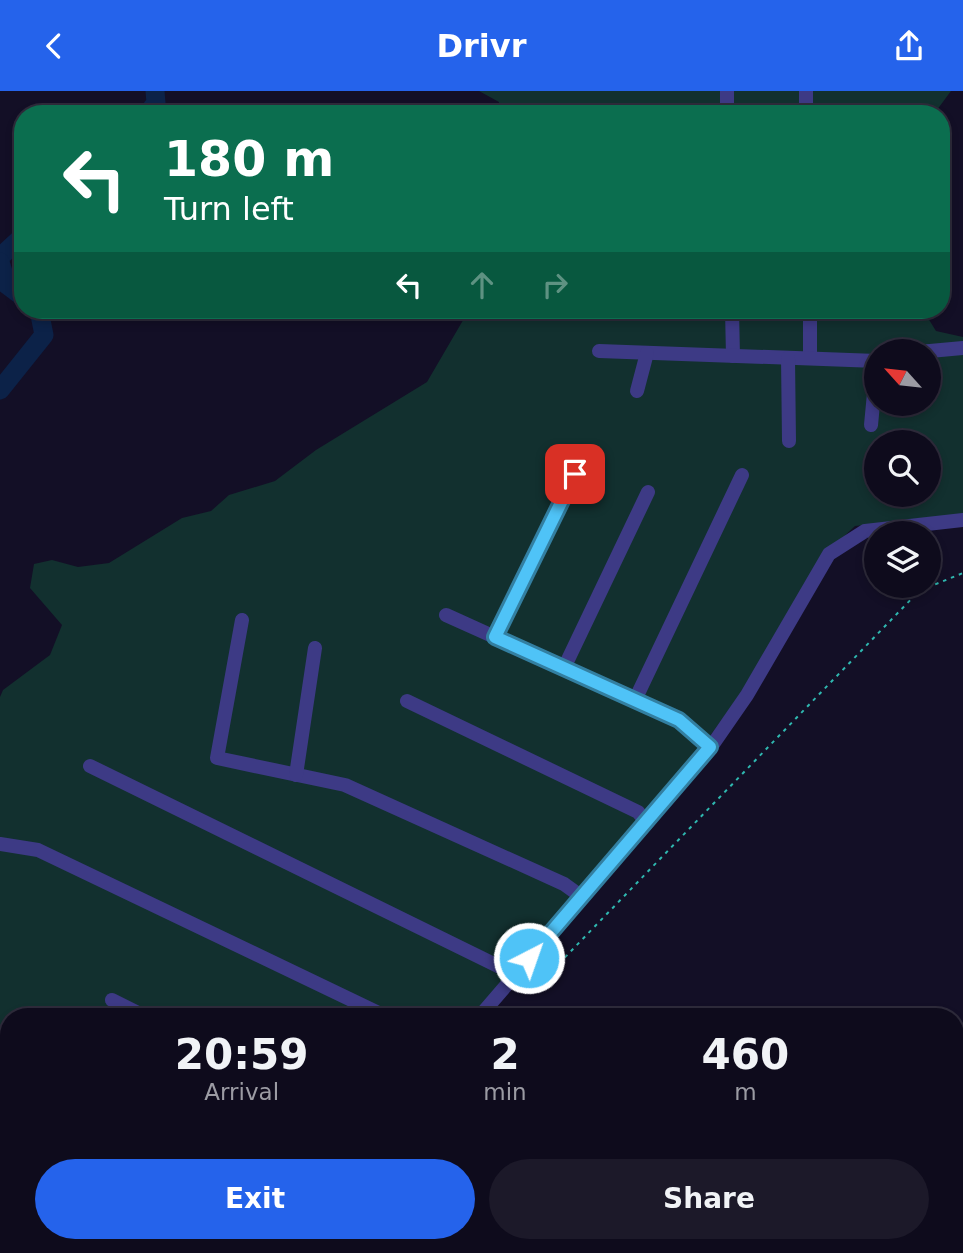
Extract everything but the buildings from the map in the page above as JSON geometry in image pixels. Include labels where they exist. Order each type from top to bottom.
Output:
[{"type":"street","points":[[732,319],[733,356]]},
{"type":"street","points":[[810,319],[810,358]]},
{"type":"street","points":[[942,350],[963,348]]},
{"type":"street","points":[[599,351],[864,360]]},
{"type":"street","points":[[637,391],[647,353]]},
{"type":"street","points":[[788,358],[789,441]]},
{"type":"street","points":[[871,425],[872,417]]},
{"type":"street","points":[[495,637],[575,474]]},
{"type":"street","points":[[635,700],[742,475]]},
{"type":"street","points":[[564,668],[648,492]]},
{"type":"street","points":[[489,1008],[516,982],[582,897],[710,747],[747,695],[829,554],[865,531],[963,520]]},
{"type":"street","points":[[446,615],[679,720],[710,747]]},
{"type":"street","points":[[242,620],[216,758],[345,785],[564,884],[582,897]]},
{"type":"street","points":[[296,775],[315,647]]},
{"type":"street","points":[[407,701],[638,812],[647,823]]},
{"type":"street","points":[[90,766],[504,969],[516,982]]},
{"type":"street","points":[[0,844],[38,850],[368,1008]]},
{"type":"street","points":[[111,1000],[127,1008]]},
{"type":"path","points":[[516,982],[544,979],[919,591],[963,573]]},
{"type":"green space","points":[[479,91],[951,91],[941,105],[499,105],[499,102]]},
{"type":"green space","points":[[464,319],[929,319],[936,331],[963,337],[963,515],[904,521],[864,521],[864,525],[855,526],[819,560],[754,675],[707,740],[500,992],[483,1008],[0,1008],[0,697],[3,690],[50,655],[62,625],[30,588],[34,564],[52,560],[78,567],[109,563],[182,518],[211,511],[229,495],[275,481],[316,450],[427,382]]},
{"type":"waterway","points":[[154,105],[155,91]]},
{"type":"waterway","points":[[0,257],[14,244]]},
{"type":"waterway","points":[[0,262],[7,285],[14,290]]},
{"type":"waterway","points":[[0,390],[44,335],[41,319]]},
{"type":"route","points":[[529,958],[710,747],[679,720],[495,637],[575,474]]}]
